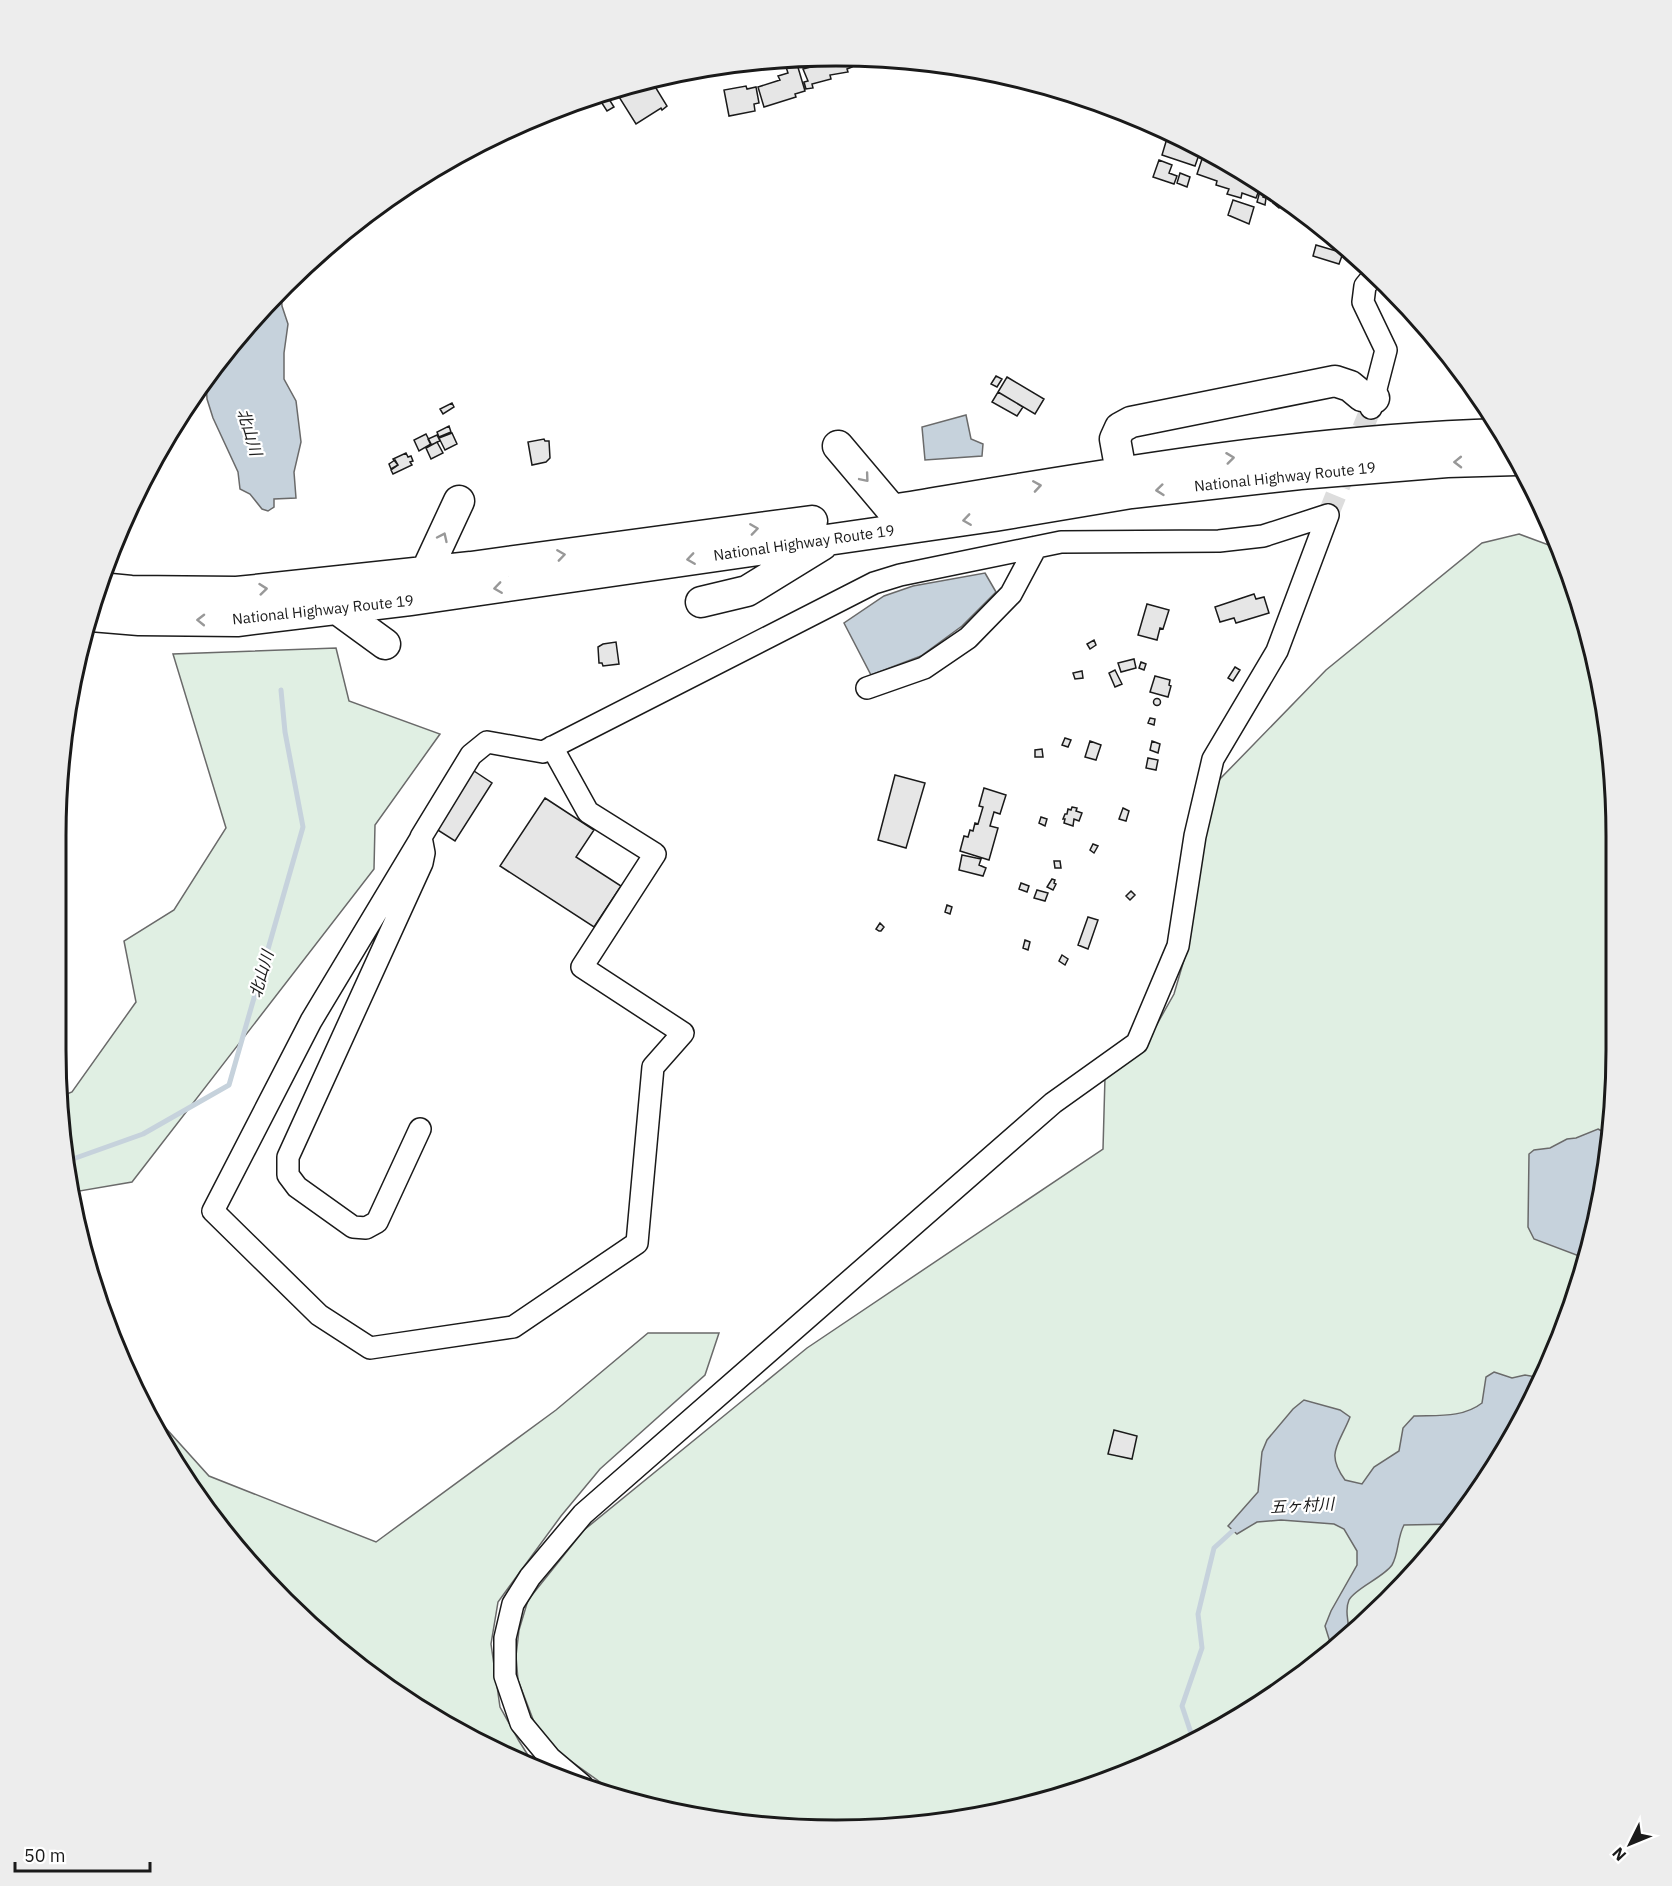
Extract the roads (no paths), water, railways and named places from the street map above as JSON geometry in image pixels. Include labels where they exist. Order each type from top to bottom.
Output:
[{"type":"highway","points":[[1121,472],[1116,439],[1120,428],[1131,422],[1335,381],[1350,386],[1373,403]]},
{"type":"highway","name":"National Highway Route 19","points":[[107,589],[237,592],[426,572],[892,510],[1121,472],[1301,448],[1492,434]]},
{"type":"highway","points":[[838,446],[892,510]]},
{"type":"highway","name":"National Highway Route 19","points":[[98,617],[139,620],[237,621],[422,599],[994,516],[1131,493],[1334,471],[1447,462],[1508,460]]},
{"type":"highway","points":[[426,572],[459,501]]},
{"type":"highway","points":[[700,602],[747,591],[832,539]]},
{"type":"highway","points":[[337,609],[385,644]]},
{"type":"street","points":[[1369,281],[1365,286],[1363,302],[1386,350],[1373,403]]},
{"type":"street","points":[[552,747],[588,812],[655,854],[582,968],[683,1033],[653,1067],[636,1243],[513,1327],[370,1348],[319,1315],[213,1211],[311,1022],[471,755],[487,742],[543,752],[552,747],[874,583],[900,575],[1061,542],[1219,541],[1263,536],[1328,515],[1277,651],[1213,759],[1195,836],[1178,945],[1137,1042],[1053,1103],[583,1514],[530,1577],[513,1604],[505,1638],[505,1676],[521,1723],[550,1758],[564,1770]]},
{"type":"street","points":[[867,688],[924,668],[968,638],[1011,594],[1036,547]]},
{"type":"street","points":[[420,1129],[377,1222],[366,1228],[353,1227],[297,1187],[288,1175],[288,1157],[422,863],[424,853],[421,837]]},
{"type":"water","points":[[282,303],[288,324],[284,353],[284,379],[296,401],[301,442],[294,472],[296,498],[274,499],[274,507],[268,511],[262,509],[250,494],[240,489],[238,472],[213,418],[207,393],[225,367]]},
{"type":"water","points":[[966,415],[971,439],[983,444],[982,456],[925,460],[922,427]]},
{"type":"water","points":[[985,573],[996,592],[962,626],[921,656],[871,675],[844,623],[884,596],[913,586]]},
{"type":"water","points":[[1598,1129],[1601,1131],[1591,1200],[1578,1256],[1534,1239],[1528,1227],[1529,1154],[1534,1150],[1550,1148],[1567,1139],[1576,1138]]},
{"type":"water","points":[[1494,1372],[1512,1378],[1525,1375],[1533,1376],[1503,1435],[1447,1519],[1443,1524],[1404,1525],[1392,1565],[1352,1596],[1347,1606],[1348,1625],[1330,1641],[1325,1626],[1357,1565],[1357,1551],[1344,1529],[1334,1524],[1281,1520],[1257,1522],[1237,1534],[1228,1526],[1258,1492],[1262,1452],[1267,1440],[1293,1409],[1304,1400],[1340,1410],[1350,1417],[1338,1442],[1336,1463],[1345,1480],[1362,1484],[1374,1467],[1399,1451],[1403,1428],[1414,1416],[1450,1415],[1475,1408],[1482,1403],[1486,1377]]},
{"type":"waterway","name":"北山川","points":[[74,1158],[143,1134],[229,1085],[303,827],[285,732],[281,690]]},
{"type":"waterway","name":"五ヶ村川","points":[[1191,1733],[1182,1706],[1202,1648],[1198,1614],[1214,1548],[1237,1527]]},
{"type":"tunnel","points":[[1328,515],[1371,408]]}]
